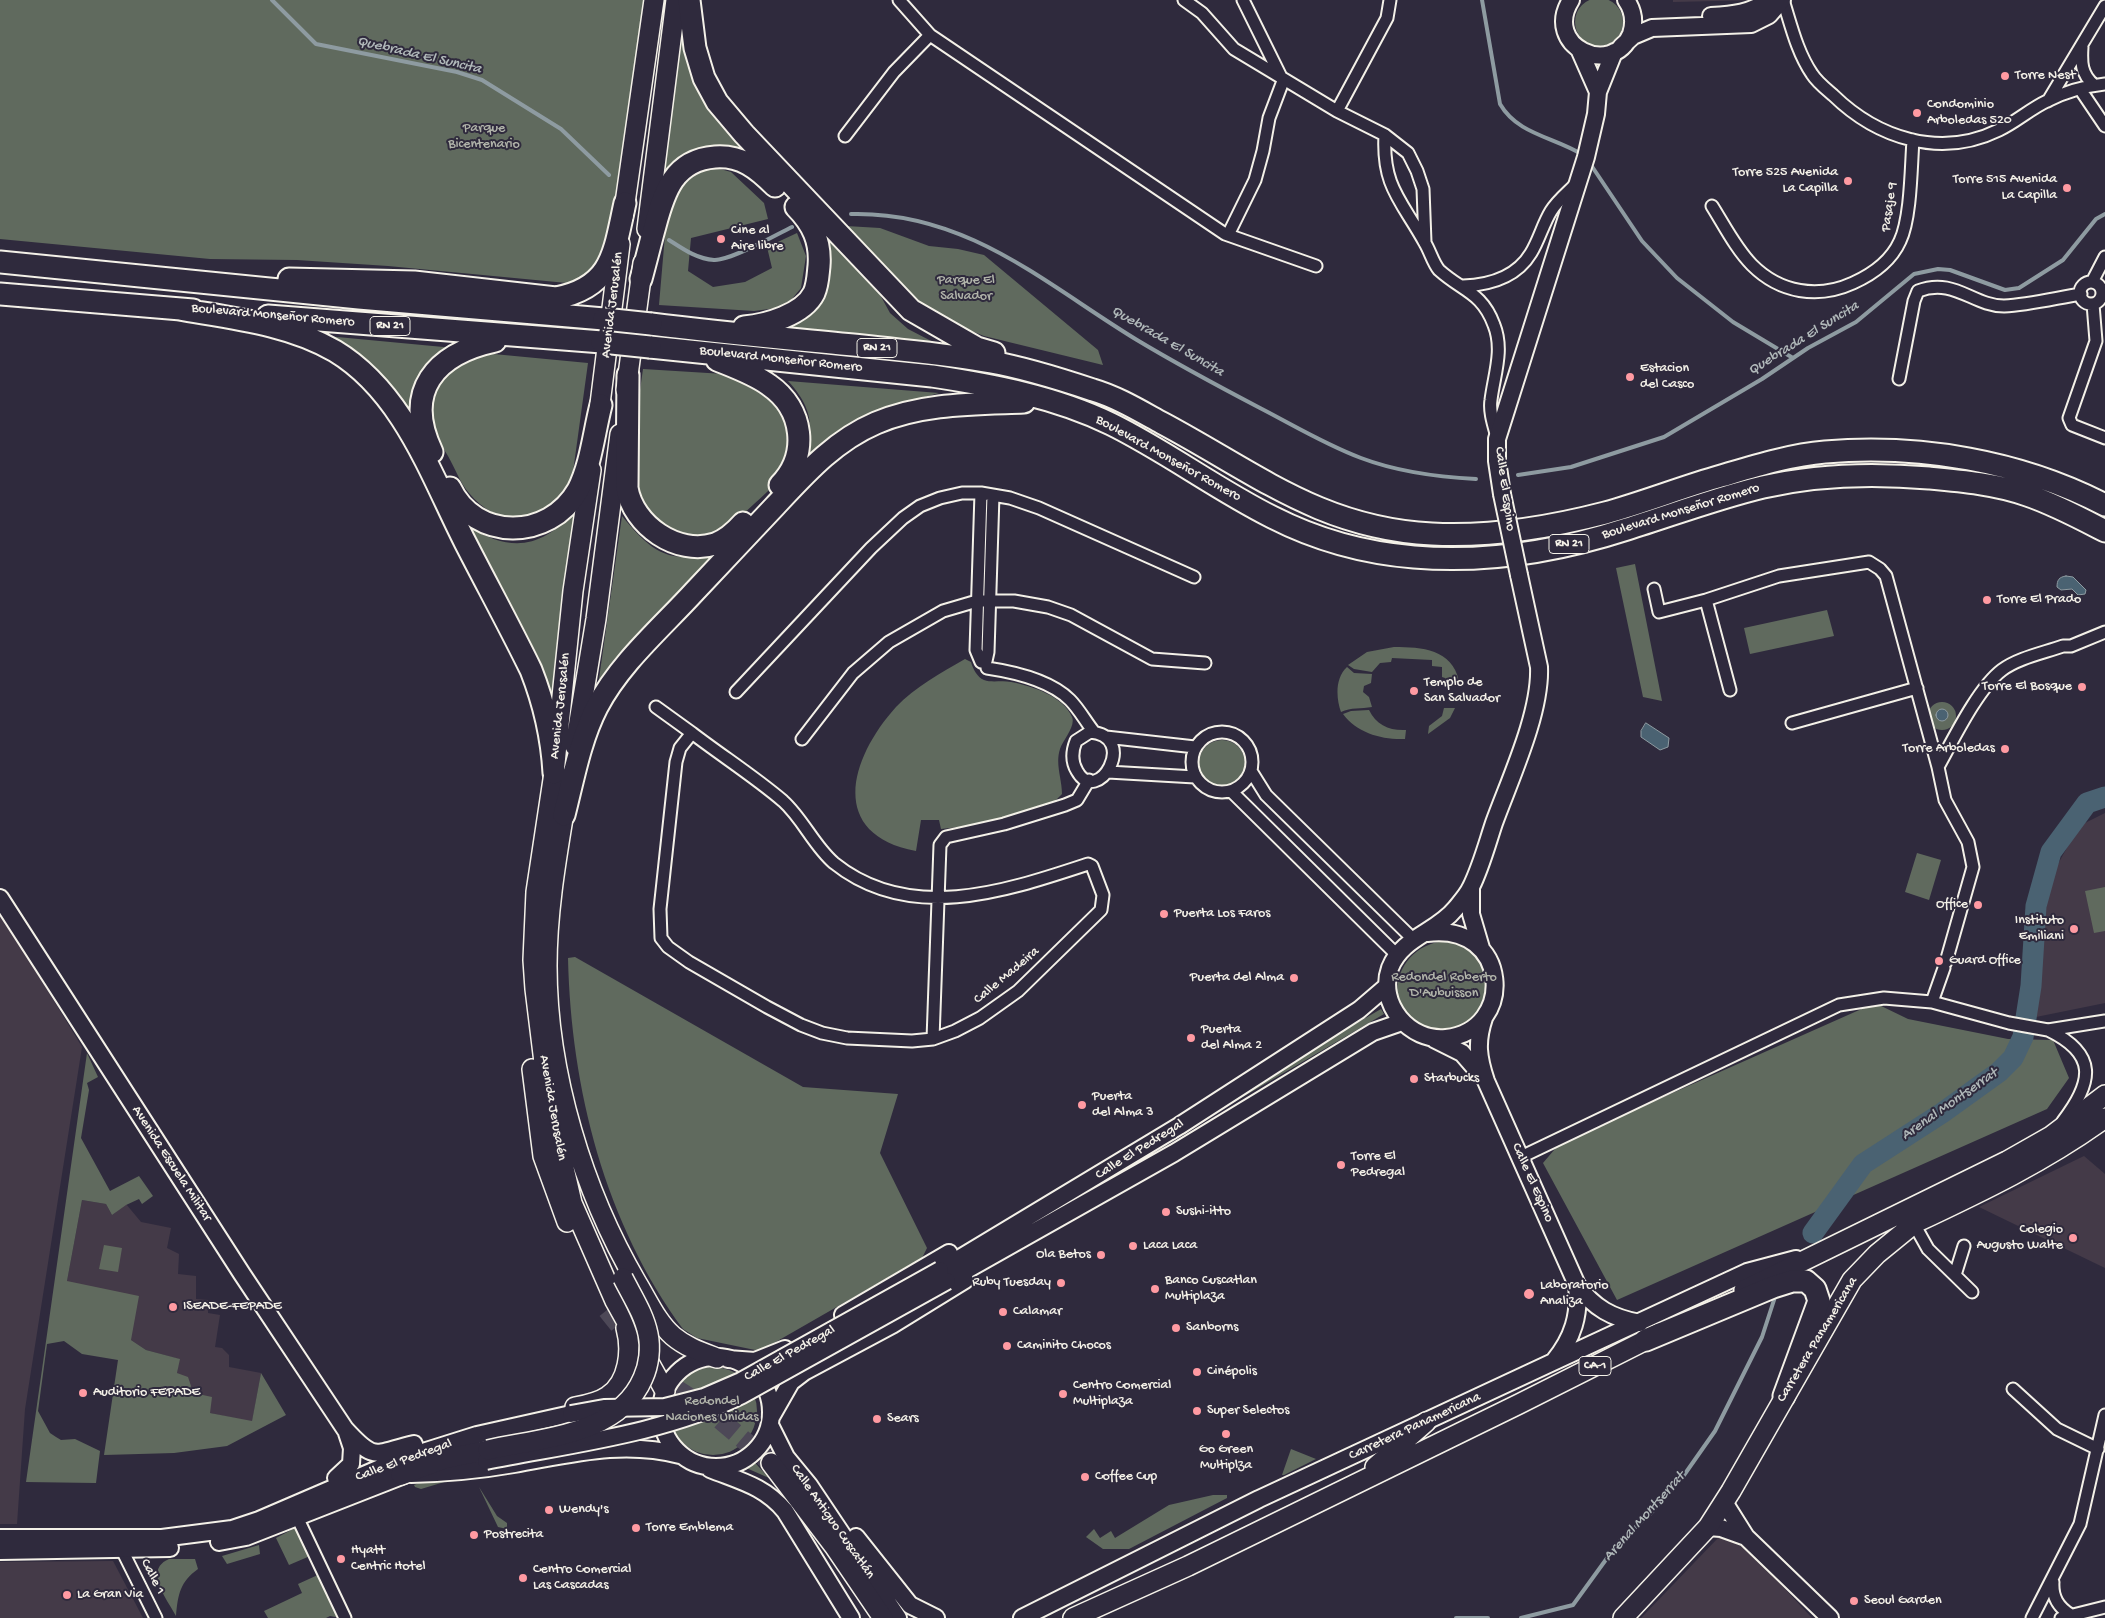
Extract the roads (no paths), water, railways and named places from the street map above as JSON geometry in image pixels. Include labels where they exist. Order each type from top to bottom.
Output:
[{"type":"highway","points":[[689,0],[695,48],[704,78],[717,102],[744,134],[897,296],[932,323],[976,348],[1074,374],[1099,391]]},
{"type":"highway","points":[[641,279],[664,193],[677,172],[700,160],[719,156],[740,159],[757,168],[805,216],[814,230],[818,243],[819,260],[818,281],[813,294],[805,304],[777,321],[697,340]]},
{"type":"highway","points":[[184,279],[309,278],[414,282],[556,298],[579,292],[594,283],[605,271],[615,251],[625,204]]},
{"type":"highway","name":"Boulevard Monseñor Romero","points":[[0,262],[359,298],[651,324],[697,340],[974,383],[1050,401],[1110,423],[1257,509],[1291,526],[1353,546],[1391,554],[1467,559],[1525,552],[1615,533],[1760,488],[1808,478],[1850,474],[1899,475],[2000,488],[2054,505],[2105,531]]},
{"type":"highway","name":"Boulevard Monseñor Romero","points":[[0,294],[650,346],[697,340],[957,356],[1026,369],[1099,391],[1178,432],[1306,504],[1357,523],[1406,532],[1476,533],[1560,523],[1608,512],[1767,463],[1824,452],[1898,452],[1978,461],[2036,475],[2074,489],[2105,505]]},
{"type":"highway","points":[[179,308],[258,323],[313,340],[346,358],[383,392],[402,420],[427,466],[531,670],[547,721],[554,773]]},
{"type":"highway","points":[[513,336],[477,344],[447,359],[433,372],[423,398],[420,417],[427,441],[454,496],[474,518],[500,527],[525,527],[550,518],[562,509],[578,490],[585,473],[601,404]]},
{"type":"highway","points":[[628,375],[626,471],[629,500],[644,523],[670,540],[690,546],[714,544],[735,532],[787,477],[794,466],[800,440],[793,412],[778,392],[697,340]]},
{"type":"highway","points":[[564,815],[590,725],[597,707],[611,685],[634,657],[738,545],[828,452],[859,431],[902,414],[959,404],[1050,401]]},
{"type":"highway","points":[[1643,1331],[1772,1287],[1792,1281],[1806,1281],[1815,1289],[1817,1310],[1791,1372],[1784,1396]]},
{"type":"main road","name":"Avenida Jerusalén","points":[[654,0],[625,204],[601,404],[574,591],[554,773],[536,892],[533,960],[538,1030],[554,1129],[572,1203],[611,1306],[663,1398]]},
{"type":"main road","name":"Avenida Jerusalén","points":[[676,0],[596,618],[550,900],[547,966],[552,1035],[566,1110],[602,1214],[624,1259],[660,1322],[684,1345],[722,1358]]},
{"type":"main road","points":[[1571,0],[1565,11],[1564,26],[1568,38],[1579,49],[1598,92]]},
{"type":"main road","points":[[1626,0],[1641,15],[1652,18],[1733,15],[1766,7],[1782,0]]},
{"type":"main road","name":"Calle El Espino","points":[[1420,936],[1449,916],[1471,888],[1527,730],[1538,681],[1538,656],[1502,494],[1497,461],[1497,438],[1592,136],[1598,92],[1617,50],[1630,34],[1633,22],[1631,9],[1626,0]]},
{"type":"main road","points":[[1579,49],[1595,55],[1617,50],[1633,36],[1652,28],[1751,24],[1766,7]]},
{"type":"main road","name":"Calle El Espino","points":[[1471,888],[1471,914],[1481,948]]},
{"type":"main road","name":"Avenida Escuela Militar","points":[[0,898],[242,1274],[345,1429],[366,1451],[373,1454],[414,1444]]},
{"type":"main road","points":[[1441,931],[1456,933],[1469,939],[1481,948],[1489,960],[1494,974],[1495,989],[1492,1003],[1485,1016],[1475,1027],[1462,1034],[1446,1038],[1430,1037],[1415,1032],[1402,1022],[1390,1002],[1387,986],[1390,970],[1396,955],[1420,936],[1441,931]]},
{"type":"main road","name":"Calle El Pedregal","points":[[487,1455],[679,1421],[742,1395],[944,1276],[1359,1010],[1387,986]]},
{"type":"main road","name":"Calle El Espino","points":[[1485,1016],[1478,1035],[1477,1046],[1478,1057],[1486,1081],[1577,1285],[1589,1300],[1604,1312],[1643,1331]]},
{"type":"main road","name":"Calle El Pedregal","points":[[0,1538],[162,1538],[200,1535],[232,1529],[270,1516],[402,1459],[477,1435],[588,1410],[665,1407],[704,1398],[741,1381],[1052,1221],[1174,1153],[1373,1032],[1402,1022]]},
{"type":"main road","name":"Calle El Espino","points":[[1430,1037],[1462,1053],[1486,1081]]},
{"type":"main road","name":"Carretera Panamericana","points":[[1073,1618],[1129,1594],[1367,1478],[1643,1331],[1815,1254],[1972,1178],[2051,1136],[2105,1095]]},
{"type":"main road","points":[[401,1475],[444,1459],[487,1455],[590,1427],[622,1408],[631,1400],[646,1373],[649,1341],[643,1318],[587,1205],[566,1110]]},
{"type":"main road","name":"Carretera Panamericana","points":[[1623,1618],[1708,1527],[1852,1280],[1877,1254],[1914,1224],[2021,1172],[2061,1149],[2105,1118]]},
{"type":"main road","points":[[851,1618],[786,1511],[774,1498],[766,1492],[699,1465],[680,1455],[665,1435],[661,1420],[663,1398],[672,1379],[686,1366],[703,1359],[722,1358],[755,1361],[775,1355],[1100,1166],[1179,1126]]},
{"type":"main road","points":[[699,1465],[719,1467],[743,1460],[762,1443],[770,1421],[791,1382],[804,1372],[892,1325],[952,1289],[1052,1221]]},
{"type":"main road","name":"Calle El Espino","points":[[1552,1362],[1572,1335],[1578,1310],[1577,1285]]},
{"type":"main road","points":[[270,1516],[290,1500],[414,1444],[472,1427],[595,1403],[609,1396],[618,1386],[624,1374],[629,1344],[611,1306]]},
{"type":"main road","name":"Carretera Panamericana","points":[[1013,1618],[1028,1615],[1259,1499],[1552,1362],[1643,1331]]},
{"type":"main road","points":[[722,1358],[747,1367],[762,1382],[769,1397],[770,1421]]},
{"type":"main road","points":[[569,1408],[605,1404],[647,1403],[663,1398]]},
{"type":"main road","name":"Calle Antiguo Cuscatlán","points":[[770,1421],[786,1457],[809,1485],[898,1618]]},
{"type":"main road","points":[[1367,1478],[1376,1465],[1426,1422]]},
{"type":"main road","name":"Avenida Escuela Militar","points":[[336,1478],[351,1464],[352,1448],[345,1429]]},
{"type":"main road","name":"Calle El Pedregal","points":[[0,1551],[122,1550],[196,1546],[246,1538],[401,1475],[476,1470],[609,1448],[654,1448],[680,1455]]},
{"type":"main road","points":[[771,1464],[834,1546],[883,1618]]},
{"type":"main road","points":[[809,1485],[830,1506],[910,1605],[936,1618]]},
{"type":"main road","points":[[1724,1502],[1746,1537],[1830,1618]]},
{"type":"main road","points":[[1708,1527],[1721,1528],[1746,1537]]},
{"type":"main road","points":[[1089,1618],[1129,1594]]},
{"type":"street","points":[[899,0],[930,35],[1228,235],[1316,266]]},
{"type":"street","points":[[1184,0],[1202,13],[1234,49],[1283,81],[1385,135],[1408,153],[1417,171],[1422,189],[1425,242]]},
{"type":"street","points":[[1228,235],[1255,180],[1264,151],[1269,118],[1283,81],[1244,0]]},
{"type":"street","points":[[1337,111],[1387,18],[1390,0]]},
{"type":"street","points":[[1782,0],[1802,59],[1813,76],[1862,120],[1888,134],[1938,145],[1967,142],[1998,131],[2048,100],[2080,88],[2100,84]]},
{"type":"street","points":[[2048,100],[2082,47],[2105,6]]},
{"type":"street","points":[[1766,7],[1781,20],[1794,37]]},
{"type":"street","points":[[845,136],[894,72],[930,35]]},
{"type":"street","points":[[2082,47],[2082,67],[2089,81],[2100,84]]},
{"type":"street","points":[[2080,88],[2105,126]]},
{"type":"street","points":[[1385,135],[1384,160],[1390,182],[1425,242],[1437,268],[1463,286],[1487,307],[1496,328],[1499,344],[1498,362],[1490,408],[1497,438]]},
{"type":"street","name":"Pasaje 9","points":[[1712,206],[1752,265],[1776,284],[1796,290],[1837,291],[1883,266],[1900,243],[1905,229],[1913,140]]},
{"type":"street","points":[[1463,286],[1482,285],[1500,280],[1518,268],[1530,255],[1552,209],[1576,184]]},
{"type":"street","points":[[2093,304],[2101,298],[2099,285],[2105,257]]},
{"type":"street","points":[[2093,304],[2086,302],[2081,294],[2083,286],[2099,285]]},
{"type":"street","points":[[1899,378],[1914,300],[1918,291],[1929,287],[1943,287],[2004,306],[2081,294]]},
{"type":"street","points":[[2093,304],[2101,342],[2069,418],[2072,425],[2105,438]]},
{"type":"street","points":[[736,692],[871,548],[903,518],[920,506],[940,498],[962,493],[981,493],[1039,508],[1194,577]]},
{"type":"street","points":[[981,493],[976,650],[984,664],[1025,677],[1064,694],[1094,732],[1106,737],[1195,747]]},
{"type":"street","points":[[984,664],[988,652],[993,495]]},
{"type":"street","points":[[1654,589],[1659,612],[1706,600],[1779,576],[1868,562],[1880,569],[1886,576],[1938,767],[1945,800],[1968,842],[1973,867],[1945,965],[1932,1002]]},
{"type":"street","points":[[1706,600],[1730,690]]},
{"type":"street","points":[[802,739],[852,673],[889,642],[944,611],[977,602],[1031,603],[1070,615],[1152,659],[1205,663]]},
{"type":"street","points":[[1938,767],[1968,714],[1993,678],[2003,669],[2062,646],[2071,646],[2105,632]]},
{"type":"street","points":[[1792,723],[1917,688]]},
{"type":"street","points":[[656,707],[783,802],[823,852],[846,872],[880,889],[937,898]]},
{"type":"street","points":[[1220,731],[1230,733],[1247,744],[1253,762],[1251,771],[1246,780],[1231,791],[1213,791],[1206,788],[1195,777],[1192,767],[1195,747],[1201,739],[1210,734],[1220,731]]},
{"type":"street","points":[[1094,732],[1082,735],[1076,741],[1073,754],[1073,763],[1079,775],[1089,780],[1100,780],[1108,772],[1112,763],[1113,755],[1106,737]]},
{"type":"street","name":"Calle Madeira","points":[[692,733],[680,748],[676,762],[660,909],[661,938],[668,947],[689,962],[767,1007],[822,1033],[866,1040],[912,1041],[933,1038],[980,1018],[1018,991],[1098,914],[1102,906],[1103,895],[1092,866],[1088,864],[1015,888],[972,896],[937,898]]},
{"type":"street","points":[[1251,771],[1266,795],[1420,936]]},
{"type":"street","points":[[1108,772],[1195,777]]},
{"type":"street","points":[[933,1038],[940,845],[946,838],[1004,824],[1077,800],[1089,780]]},
{"type":"street","points":[[1231,791],[1396,955]]},
{"type":"street","points":[[1520,1158],[1839,1005],[1884,998],[1932,1002],[2009,1023],[2048,1030],[2065,1038],[2078,1050],[2084,1061],[2086,1078],[2077,1100],[2051,1136]]},
{"type":"street","points":[[2048,1030],[2105,1021]]},
{"type":"street","points":[[1914,1224],[1928,1249],[1972,1292]]},
{"type":"street","points":[[1955,1275],[1964,1246]]},
{"type":"street","points":[[2012,1389],[2057,1429],[2098,1449]]},
{"type":"street","points":[[2032,1618],[2054,1580],[2080,1524],[2105,1415]]},
{"type":"street","points":[[297,1517],[345,1618]]},
{"type":"street","name":"Calle 1","points":[[122,1550],[156,1618]]},
{"type":"street","points":[[2054,1580],[2054,1598],[2066,1616],[2105,1607]]},
{"type":"water","points":[[2066,576],[2073,577],[2086,590],[2085,594],[2078,595],[2072,589],[2061,590],[2057,587],[2059,579]]},
{"type":"water","points":[[1944,709],[1947,710],[1947,720],[1940,721],[1937,720],[1936,713],[1937,710]]},
{"type":"water","points":[[1646,723],[1669,738],[1668,747],[1660,750],[1641,737],[1641,731]]},
{"type":"waterway","name":"Quebrada El Suncita","points":[[272,0],[316,44],[457,72],[482,80],[561,129],[609,175]]},
{"type":"waterway","points":[[1482,0],[1500,104],[1517,123],[1583,155]]},
{"type":"waterway","points":[[1589,162],[1642,241],[1677,278],[1733,322],[1793,358]]},
{"type":"waterway","name":"Quebrada El Suncita","points":[[851,214],[893,216],[932,225],[968,238],[1003,255],[1037,275],[1167,358],[1348,453],[1375,463],[1403,470],[1447,477],[1476,479]]},
{"type":"waterway","name":"Quebrada El Suncita","points":[[1518,475],[1571,467],[1664,437],[1762,379],[1808,348],[1856,322],[1914,274],[1938,269],[1950,270],[2005,290],[2019,288],[2063,260],[2096,219],[2105,214]]},
{"type":"waterway","name":"Quebrada El Suncita","points":[[669,240],[696,256],[714,260],[741,252],[792,227]]},
{"type":"waterway","name":"Arenal Montserrat","points":[[1813,1233],[1863,1164],[1942,1113],[1999,1072],[2013,1058],[2023,1037],[2031,986],[2036,906],[2051,852],[2087,803],[2105,797]]},
{"type":"waterway","name":"Arenal Montserrat","points":[[1521,1618],[1573,1605],[1618,1543],[1651,1513],[1682,1478],[1715,1431],[1762,1337],[1775,1297]]},
{"type":"waterway","name":"Arenal Montserrat","points":[[1456,1618],[1488,1618]]},
{"type":"tunnel","points":[[607,1310],[634,1344]]},
{"type":"tunnel","points":[[654,1370],[661,1379],[706,1408],[771,1463]]},
{"type":"place","name":"Torre Nest","points":[[2005,76]]},
{"type":"place","name":"Condominio Arboledas 520","points":[[1917,113]]},
{"type":"place","name":"Torre 525 Avenida La Capilla","points":[[1848,181]]},
{"type":"place","name":"Torre 515 Avenida La Capilla","points":[[2067,188]]},
{"type":"place","name":"Cine al Aire libre","points":[[721,239]]},
{"type":"place","name":"Estacion del Casco","points":[[1630,377]]},
{"type":"place","name":"Torre El Prado","points":[[1987,600]]},
{"type":"place","name":"Torre El Bosque","points":[[2082,687]]},
{"type":"place","name":"Templo de San Salvador","points":[[1414,691]]},
{"type":"place","name":"Torre Arboledas","points":[[2005,749]]},
{"type":"place","name":"Office","points":[[1978,905]]},
{"type":"place","name":"Puerta Los Faros","points":[[1164,914]]},
{"type":"place","name":"Instituto Emiliani","points":[[2074,929]]},
{"type":"place","name":"Guard Office","points":[[1939,961]]},
{"type":"place","name":"Puerta del Alma","points":[[1294,978]]},
{"type":"place","name":"Puerta del Alma 2","points":[[1191,1038]]},
{"type":"place","name":"Starbucks","points":[[1414,1079]]},
{"type":"place","name":"Puerta del Alma 3","points":[[1082,1105]]},
{"type":"place","name":"Torre El Pedregal","points":[[1341,1165]]},
{"type":"place","name":"Sushi-itto","points":[[1166,1212]]},
{"type":"place","name":"Colegio Augusto Walte","points":[[2073,1238]]},
{"type":"place","name":"Laca Laca","points":[[1133,1246]]},
{"type":"place","name":"Ola Betos","points":[[1101,1255]]},
{"type":"place","name":"Ruby Tuesday","points":[[1061,1283]]},
{"type":"place","name":"Banco Cuscatlan Multiplaza","points":[[1155,1289]]},
{"type":"place","name":"Laboratorio Analiza","points":[[1529,1294]]},
{"type":"place","name":"ISEADE-FEPADE","points":[[173,1307]]},
{"type":"place","name":"Calamar","points":[[1003,1312]]},
{"type":"place","name":"Sanborns","points":[[1176,1328]]},
{"type":"place","name":"Caminito Chocos","points":[[1007,1346]]},
{"type":"place","name":"Cinépolis","points":[[1197,1372]]},
{"type":"place","name":"Auditorio FEPADE","points":[[83,1393]]},
{"type":"place","name":"Centro Comercial Multiplaza","points":[[1063,1394]]},
{"type":"place","name":"Super Selectos","points":[[1197,1411]]},
{"type":"place","name":"Sears","points":[[877,1419]]},
{"type":"place","name":"Go Green Multiplza","points":[[1226,1434]]},
{"type":"place","name":"Coffee Cup","points":[[1085,1477]]},
{"type":"place","name":"Wendy's","points":[[549,1510]]},
{"type":"place","name":"Torre Emblema","points":[[636,1528]]},
{"type":"place","name":"Postrecita","points":[[474,1535]]},
{"type":"place","name":"Hyatt Centric Hotel","points":[[341,1559]]},
{"type":"place","name":"Centro Comercial Las Cascadas","points":[[523,1578]]},
{"type":"place","name":"La Gran Via","points":[[67,1595]]},
{"type":"place","name":"Seoul Garden","points":[[1854,1601]]},
{"type":"park label","name":"Parque Bicentenario","points":[[484,138]]},
{"type":"park label","name":"Parque El Salvador","points":[[966,290]]},
{"type":"park label","name":"Redondel Roberto D'Aubuisson","points":[[1444,986]]},
{"type":"park label","name":"Redondel Naciones Unidas","points":[[712,1410]]}]
